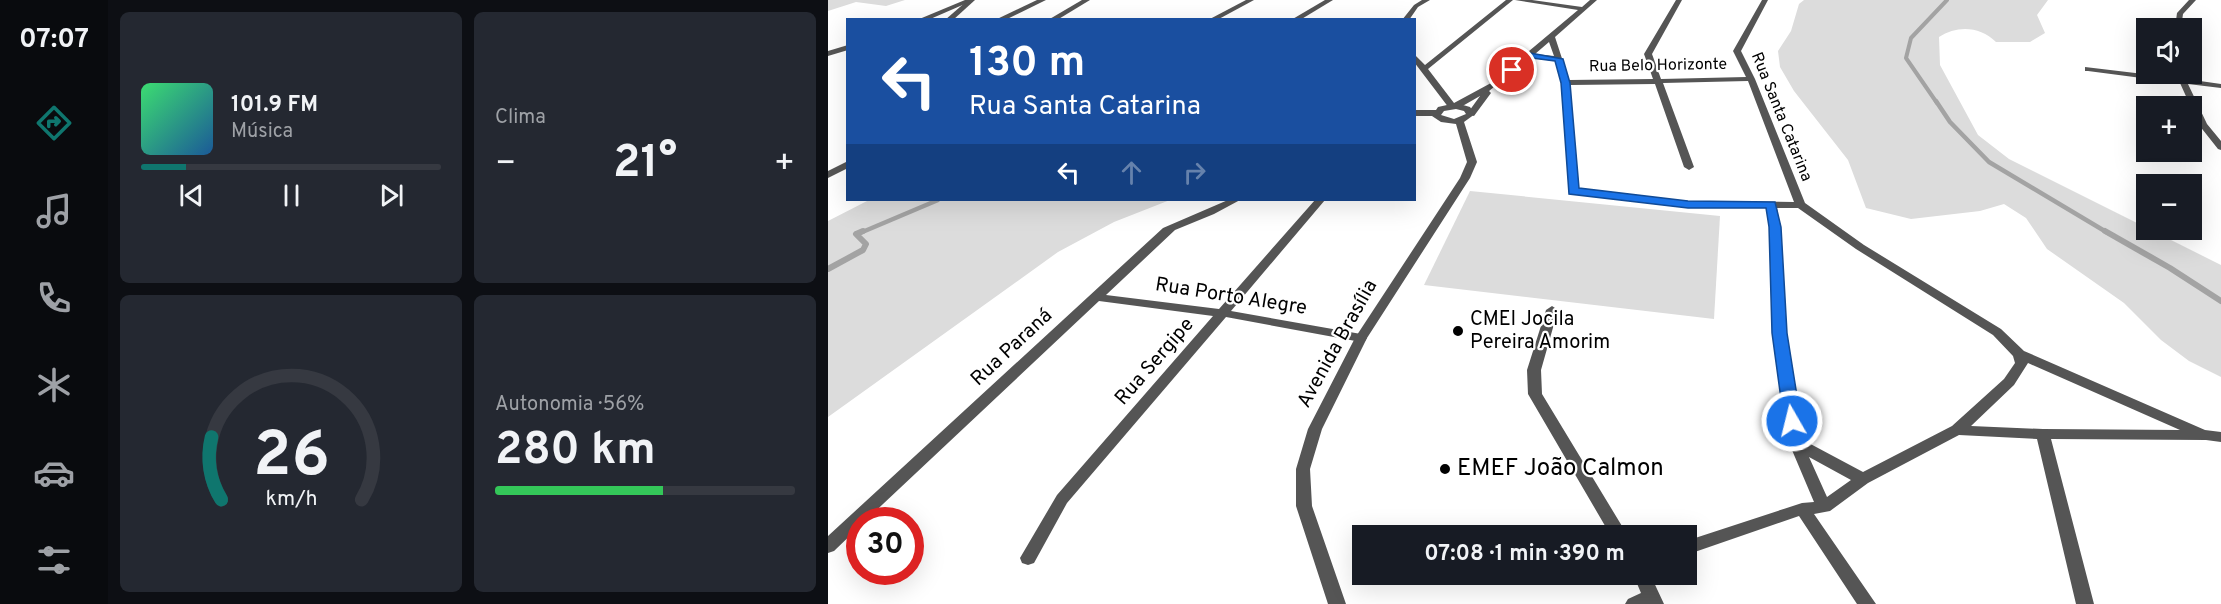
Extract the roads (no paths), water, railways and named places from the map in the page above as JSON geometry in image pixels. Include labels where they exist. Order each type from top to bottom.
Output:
[{"type":"street","points":[[925,18],[971,0]]},
{"type":"street","points":[[950,18],[971,0]]},
{"type":"street","points":[[1002,18],[1043,0]]},
{"type":"street","points":[[1055,18],[1087,0]]},
{"type":"street","points":[[1215,18],[1251,0]]},
{"type":"street","points":[[1298,18],[1330,0]]},
{"type":"street","points":[[1407,18],[1416,6],[1427,0]]},
{"type":"street","points":[[1424,69],[1510,0]]},
{"type":"street","points":[[1518,0],[1582,9]]},
{"type":"street","points":[[1416,113],[1436,113],[1494,85],[1594,0]]},
{"type":"street","points":[[1679,0],[1648,54],[1659,79],[1689,167]]},
{"type":"street","name":"Rua Santa Catarina","points":[[1566,83],[1573,191],[1688,204],[1800,205],[1751,79],[1737,51],[1765,0]]},
{"type":"street","points":[[2179,18],[2180,13],[2193,0]]},
{"type":"street","points":[[1552,38],[1566,83]]},
{"type":"street","points":[[828,54],[846,48]]},
{"type":"street","points":[[1530,56],[1558,59]]},
{"type":"street","points":[[1416,59],[1454,106],[1467,109],[1471,114]]},
{"type":"street","points":[[2088,69],[2136,73]]},
{"type":"street","name":"Rua Belo Horizonte","points":[[1566,83],[1659,79],[1751,79]]},
{"type":"street","points":[[2202,82],[2221,86]]},
{"type":"street","points":[[2184,84],[2203,125],[2221,147]]},
{"type":"street","points":[[1436,113],[1436,116],[1442,120],[1460,121],[1471,114],[1494,85]]},
{"type":"street","name":"Avenida Brasília","points":[[1337,604],[1304,506],[1303,469],[1315,429],[1361,338],[1465,178],[1472,162],[1460,121]]},
{"type":"street","points":[[828,175],[846,165]]},
{"type":"street","name":"Rua Paraná","points":[[828,546],[1166,230],[1177,223],[1196,218],[1233,201]]},
{"type":"street","name":"Rua Sergipe","points":[[1028,558],[1062,499],[1319,201]]},
{"type":"street","points":[[1771,205],[1775,227],[1780,333],[1796,443],[1824,507]]},
{"type":"street","points":[[1800,205],[1860,247],[1996,332],[2019,354],[2206,435]]},
{"type":"street","name":"Rua Porto Alegre","points":[[1095,297],[1224,313],[1361,338]]},
{"type":"street","points":[[1552,310],[1534,370],[1534,394],[1613,525]]},
{"type":"street","points":[[1697,544],[1802,509],[1824,507],[1863,479],[1957,430],[2015,374],[2022,363],[2019,354]]},
{"type":"street","points":[[1957,430],[2221,437]]},
{"type":"street","points":[[2043,434],[2085,604]]},
{"type":"street","points":[[1796,443],[1863,479]]},
{"type":"street","points":[[1802,509],[1867,604]]},
{"type":"street","points":[[1634,604],[1653,600],[1646,585]]},
{"type":"waterway","points":[[1937,103],[1906,58],[1911,38],[1947,0]]},
{"type":"waterway","points":[[1936,101],[1950,122],[1989,162],[2108,233]]},
{"type":"waterway","points":[[860,233],[936,201]]},
{"type":"waterway","points":[[828,269],[863,250],[866,244],[856,234],[863,231]]},
{"type":"waterway","points":[[2105,231],[2170,268],[2221,301]]},
{"type":"place","name":"CMEI Jocila Pereira Amorim","points":[[1458,331]]},
{"type":"place","name":"EMEF João Calmon","points":[[1445,469]]}]
